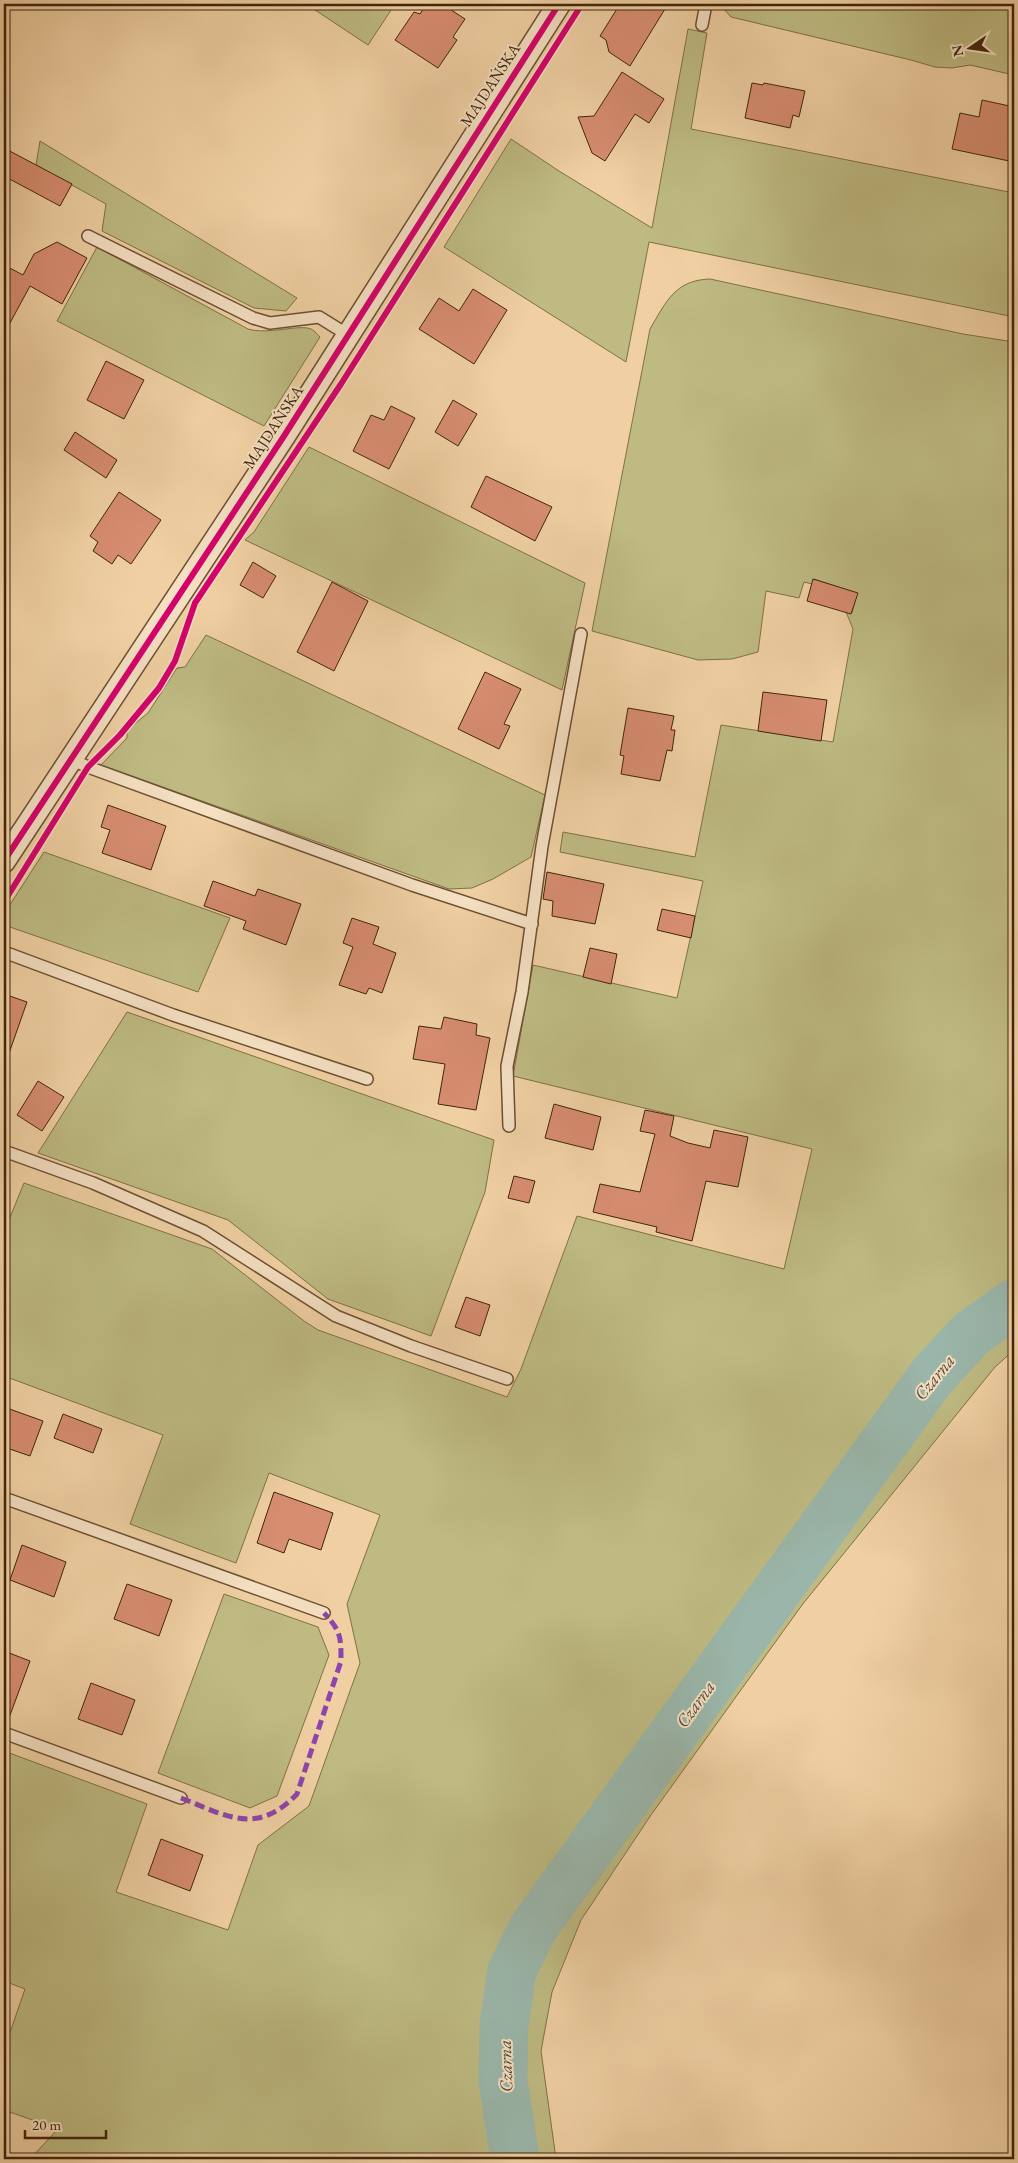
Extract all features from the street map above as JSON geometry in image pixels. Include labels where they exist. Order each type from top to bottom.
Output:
[{"type":"street","name":"MAJDAŃSKA","points":[[4,861],[348,335],[554,5]]},
{"type":"lane","points":[[702,25],[706,4]]},
{"type":"lane","points":[[88,236],[253,318],[270,323],[319,317],[348,335]]},
{"type":"lane","points":[[509,1126],[507,1066],[522,992],[542,846],[581,634]]},
{"type":"lane","points":[[71,760],[412,885],[532,924]]},
{"type":"lane","points":[[4,952],[174,1015],[367,1079]]},
{"type":"lane","points":[[4,1151],[93,1183],[203,1230],[336,1316],[411,1346],[507,1379]]},
{"type":"lane","points":[[4,1498],[324,1613]]},
{"type":"lane","points":[[4,1733],[180,1798]]},
{"type":"shaded area","points":[[306,4],[395,4],[368,45]]},
{"type":"shaded area","points":[[719,4],[1014,4],[1014,75],[970,65],[952,68],[935,67],[731,17]]},
{"type":"shaded area","points":[[688,29],[707,33],[691,129],[1014,193],[1014,317],[649,242],[626,362],[444,247],[511,139],[652,228]]},
{"type":"shaded area","points":[[40,141],[297,298],[286,311],[254,308],[102,231],[106,204],[36,165]]},
{"type":"shaded area","points":[[97,247],[248,329],[265,331],[306,328],[312,330],[320,337],[264,426],[57,321]]},
{"type":"shaded area","points":[[710,279],[963,334],[1014,342],[1014,1350],[995,1367],[802,1605],[651,1815],[581,1920],[552,1992],[541,2051],[556,2159],[30,2159],[58,2129],[4,2110],[4,2050],[25,1989],[4,1981],[4,1751],[147,1804],[116,1892],[228,1930],[258,1845],[309,1806],[360,1663],[347,1604],[380,1515],[269,1473],[236,1563],[130,1524],[163,1435],[4,1376],[4,1232],[24,1183],[212,1249],[318,1330],[507,1397],[521,1369],[577,1216],[784,1269],[812,1149],[513,1076],[533,965],[677,998],[703,881],[560,852],[563,832],[695,857],[721,725],[833,742],[853,629],[846,612],[852,613],[857,593],[814,579],[812,584],[804,582],[799,598],[766,591],[758,652],[732,659],[698,660],[592,631],[650,329],[661,310],[680,288],[698,280]]},
{"type":"shaded area","points":[[309,447],[585,583],[562,690],[245,540],[254,532]]},
{"type":"shaded area","points":[[206,635],[545,795],[531,857],[493,879],[472,888],[449,889],[101,765],[127,738],[127,730],[148,713],[177,668],[185,667]]},
{"type":"shaded area","points":[[44,852],[230,918],[198,992],[4,925],[4,914]]},
{"type":"shaded area","points":[[127,1012],[494,1140],[485,1192],[431,1336],[328,1299],[228,1220],[38,1153]]},
{"type":"shaded area","points":[[224,1594],[318,1627],[329,1655],[277,1796],[250,1808],[158,1773]]},
{"type":"building","points":[[426,4],[442,4],[465,19],[453,37],[457,40],[438,68],[395,40],[414,12],[420,14]]},
{"type":"building","points":[[620,4],[668,4],[630,66],[609,52],[606,40],[600,36]]},
{"type":"building","points":[[622,72],[664,99],[649,123],[635,114],[605,161],[592,153],[578,117],[594,116]]},
{"type":"building","points":[[752,83],[763,85],[764,83],[805,91],[799,117],[793,115],[790,128],[745,118]]},
{"type":"building","points":[[982,100],[1014,107],[1014,162],[952,149],[960,113],[979,117]]},
{"type":"building","points":[[4,148],[72,184],[60,206],[4,176]]},
{"type":"building","points":[[57,242],[87,258],[62,304],[30,286],[4,334],[4,265],[23,275],[34,254]]},
{"type":"building","points":[[473,289],[507,310],[474,364],[419,329],[439,298],[459,311]]},
{"type":"building","points":[[106,361],[144,380],[124,419],[87,400]]},
{"type":"building","points":[[453,400],[477,414],[458,446],[435,432]]},
{"type":"building","points":[[391,406],[415,418],[389,469],[353,451],[371,415],[384,420]]},
{"type":"building","points":[[75,432],[117,460],[106,478],[64,450]]},
{"type":"building","points":[[486,476],[552,507],[535,541],[471,507]]},
{"type":"building","points":[[119,492],[161,520],[131,564],[118,555],[112,564],[93,551],[98,542],[90,536]]},
{"type":"building","points":[[253,562],[276,576],[263,598],[240,585]]},
{"type":"building","points":[[813,579],[858,593],[851,614],[807,601]]},
{"type":"building","points":[[332,582],[368,601],[334,671],[297,652]]},
{"type":"building","points":[[485,672],[521,689],[504,724],[510,726],[499,749],[458,729]]},
{"type":"building","points":[[763,692],[827,700],[821,741],[758,731]]},
{"type":"building","points":[[628,708],[674,716],[671,730],[675,730],[672,751],[667,750],[660,781],[621,774],[624,756],[620,755]]},
{"type":"building","points":[[108,805],[166,826],[151,870],[102,853],[110,830],[101,827]]},
{"type":"building","points":[[547,872],[604,884],[595,924],[552,916],[553,901],[543,899]]},
{"type":"building","points":[[213,881],[255,896],[258,889],[301,904],[286,945],[243,929],[246,921],[204,906]]},
{"type":"building","points":[[662,909],[695,916],[691,938],[657,930]]},
{"type":"building","points":[[352,918],[379,927],[373,944],[396,953],[382,993],[369,988],[366,994],[339,985],[353,947],[343,943]]},
{"type":"building","points":[[590,948],[617,954],[611,984],[583,977]]},
{"type":"building","points":[[4,994],[27,1002],[7,1059],[4,1059]]},
{"type":"building","points":[[444,1017],[477,1024],[476,1035],[490,1038],[476,1110],[438,1104],[445,1064],[413,1059],[419,1026],[441,1029]]},
{"type":"building","points":[[38,1081],[64,1097],[42,1131],[17,1115]]},
{"type":"building","points":[[554,1104],[601,1117],[593,1150],[545,1138]]},
{"type":"building","points":[[645,1110],[674,1116],[670,1136],[688,1143],[710,1148],[714,1130],[748,1137],[738,1187],[706,1181],[692,1241],[656,1232],[657,1227],[593,1212],[600,1184],[640,1192],[655,1134],[640,1131]]},
{"type":"building","points":[[514,1176],[535,1181],[529,1203],[508,1198]]},
{"type":"building","points":[[466,1297],[490,1305],[480,1336],[455,1327]]},
{"type":"building","points":[[4,1407],[43,1421],[30,1456],[4,1447]]},
{"type":"building","points":[[63,1414],[102,1429],[93,1453],[54,1438]]},
{"type":"building","points":[[274,1492],[333,1513],[321,1550],[289,1539],[284,1553],[257,1543]]},
{"type":"building","points":[[22,1545],[66,1562],[54,1597],[10,1580]]},
{"type":"building","points":[[127,1584],[172,1600],[159,1636],[114,1619]]},
{"type":"building","points":[[4,1651],[30,1661],[6,1726],[4,1725]]},
{"type":"building","points":[[91,1683],[135,1700],[122,1735],[78,1719]]},
{"type":"building","points":[[161,1839],[203,1855],[190,1891],[148,1875]]},
{"type":"waterway","name":"Czarna","points":[[515,2159],[503,2081],[504,2025],[512,1971],[533,1928],[933,1375],[971,1334],[1014,1303]]},
{"type":"marked path","points":[[181,1798],[227,1816],[255,1818],[268,1815],[282,1807],[297,1794],[341,1661],[339,1635],[334,1625],[324,1613]]},
{"type":"cycle path","points":[[4,861],[284,436],[559,4]]},
{"type":"cycle path","points":[[4,902],[88,767],[120,735],[159,688],[175,661],[195,603],[341,384],[582,4]]}]
